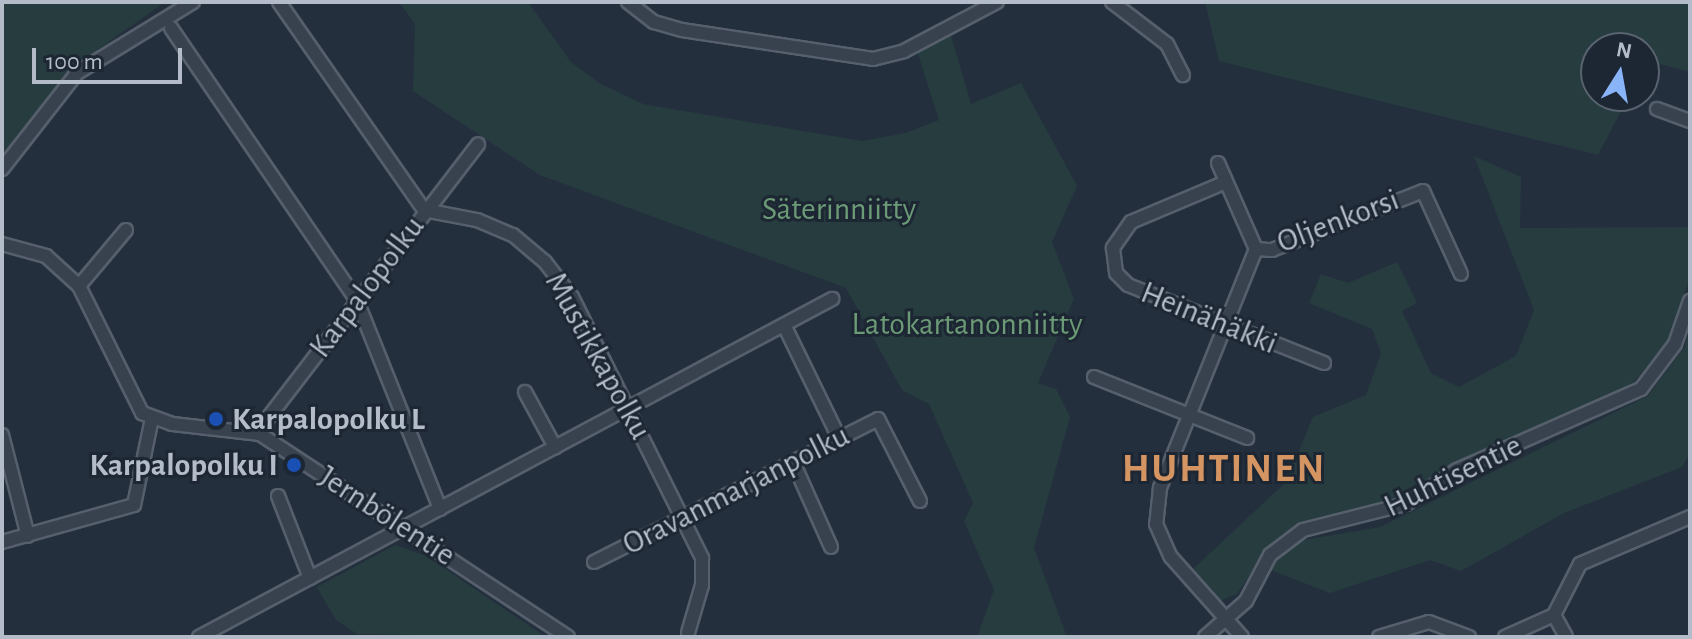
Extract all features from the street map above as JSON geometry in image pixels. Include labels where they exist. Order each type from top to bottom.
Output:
[{"type":"street","points":[[2,169],[77,73],[193,2]]},
{"type":"street","points":[[279,2],[424,210]]},
{"type":"street","points":[[628,2],[642,15],[674,28],[873,59],[904,51],[997,2]]},
{"type":"street","points":[[1112,2],[1167,44],[1183,75]]},
{"type":"street","points":[[171,28],[357,301],[440,509]]},
{"type":"street","points":[[1660,110],[1690,121]]},
{"type":"street","name":"Karpalopolku","points":[[260,434],[424,210],[478,144]]},
{"type":"street","points":[[1218,163],[1256,249],[1160,488],[1156,524],[1171,557],[1242,637]]},
{"type":"street","name":"Heinähäkki","points":[[1226,182],[1131,222],[1117,235],[1111,258],[1128,285],[1324,363]]},
{"type":"street","name":"Oljenkorsi","points":[[1256,249],[1272,250],[1423,191],[1461,274]]},
{"type":"street","name":"Mustikkapolku","points":[[424,210],[477,220],[513,235],[545,262],[572,297],[683,517],[703,569],[688,633]]},
{"type":"street","points":[[79,286],[126,230]]},
{"type":"street","points":[[2,244],[46,256],[79,286],[129,394],[152,418],[134,505],[2,542]]},
{"type":"street","points":[[199,637],[832,299]]},
{"type":"street","name":"Huhtisentie","points":[[1205,637],[1246,601],[1261,565],[1303,530],[1406,504],[1457,470],[1641,389],[1675,344],[1690,301]]},
{"type":"street","points":[[784,325],[839,438]]},
{"type":"street","points":[[1094,377],[1247,438]]},
{"type":"street","points":[[525,392],[555,447]]},
{"type":"street","name":"Jernbölentie","points":[[152,418],[260,434],[568,637]]},
{"type":"street","name":"Oravanmarjanpolku","points":[[594,562],[878,419],[920,501]]},
{"type":"street","points":[[2,435],[28,536]]},
{"type":"street","points":[[793,462],[831,547]]},
{"type":"street","points":[[278,496],[310,578]]},
{"type":"street","points":[[1505,637],[1554,615],[1580,564],[1690,517]]},
{"type":"street","points":[[1554,615],[1566,637]]},
{"type":"street","points":[[1379,637],[1429,622],[1469,637]]},
{"type":"green space","points":[[2,2],[165,2],[68,71],[2,157]]},
{"type":"green space","name":"Säterinniitty","points":[[399,2],[528,2],[571,62],[599,83],[643,104],[862,141],[906,133],[939,120],[917,51],[950,32],[971,104],[1021,83],[1077,186],[1052,242],[1074,299],[1038,383],[1056,389],[1070,417],[1034,548],[1067,637],[977,637],[994,590],[964,521],[973,503],[929,404],[902,390],[846,288],[540,175],[413,91],[415,24]]},
{"type":"green space","points":[[1205,2],[1690,2],[1690,72],[1660,64],[1660,32],[1580,32],[1580,112],[1621,112],[1598,155],[1219,61]]},
{"type":"green space","points":[[1474,156],[1521,177],[1520,228],[1690,227],[1690,277],[1669,339],[1634,382],[1601,400],[1462,462],[1376,507],[1304,524],[1265,553],[1237,594],[1220,601],[1191,571],[1286,482],[1313,417],[1366,395],[1381,353],[1372,329],[1309,303],[1321,274],[1348,283],[1397,262],[1417,303],[1402,311],[1431,373],[1459,387],[1516,356],[1534,310]]},
{"type":"green space","points":[[1690,328],[1690,453],[1682,467],[1564,513],[1461,571],[1430,560],[1330,593],[1270,570],[1279,557],[1304,540],[1380,527],[1648,396],[1684,348]]},
{"type":"green space","points":[[395,545],[426,556],[546,637],[357,634],[336,620],[317,587]]},
{"type":"place","name":"Karpalopolku L","points":[[216,419]]},
{"type":"place","name":"Karpalopolku I","points":[[294,465]]},
{"type":"district","name":"HUHTINEN","points":[[1224,469]]},
{"type":"park label","name":"Latokartanonniitty","points":[[967,324]]}]
